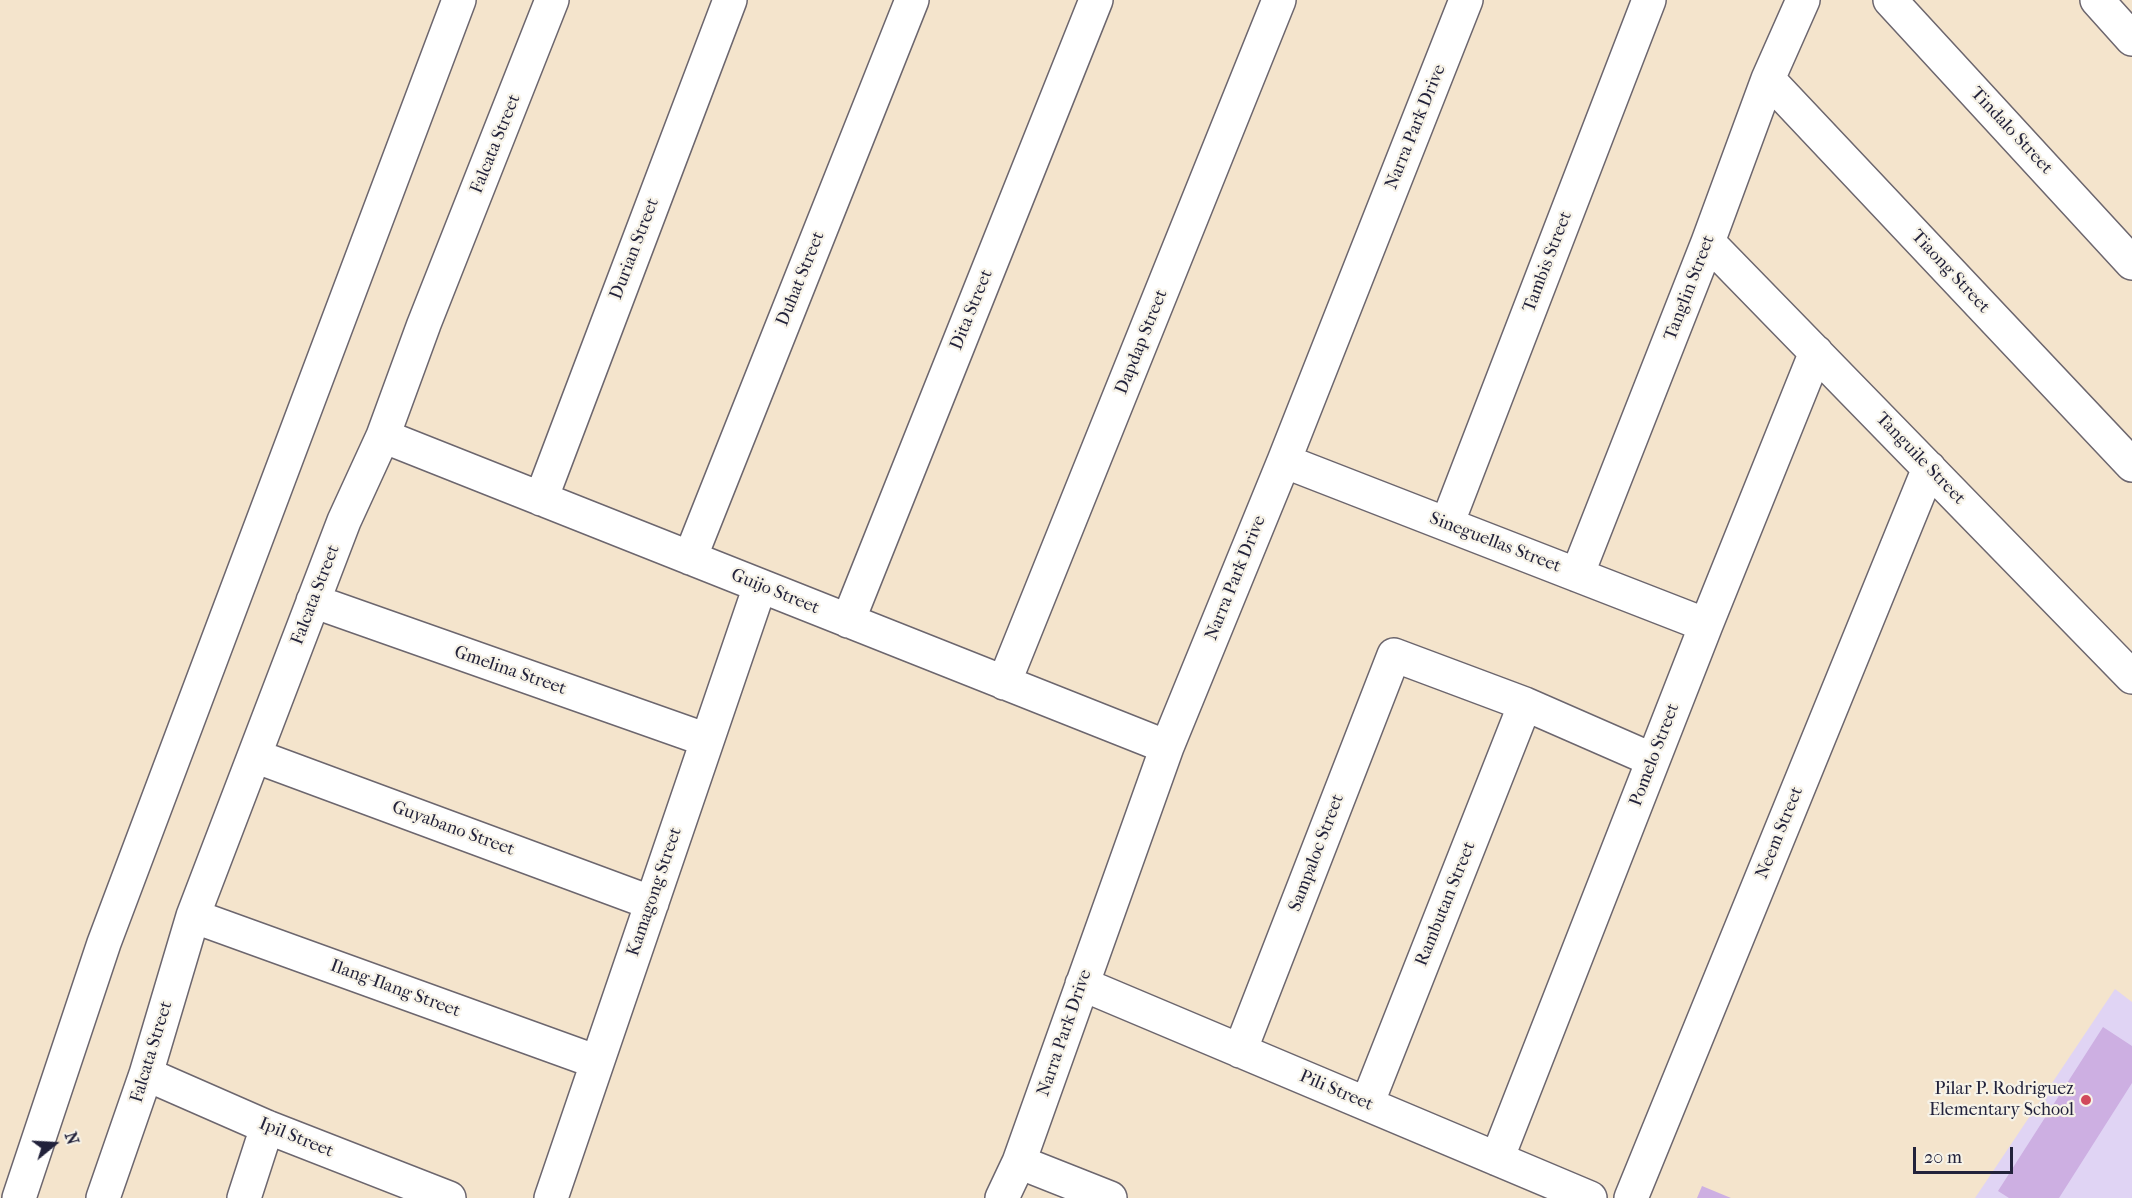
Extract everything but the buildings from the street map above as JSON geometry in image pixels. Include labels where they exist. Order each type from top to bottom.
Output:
[{"type":"street","points":[[19,1198],[104,943],[459,0]]},
{"type":"street","name":"Falcata Street","points":[[103,1198],[146,1074],[193,916],[344,521],[382,436],[552,0]]},
{"type":"street","name":"Durian Street","points":[[541,499],[730,0]]},
{"type":"street","name":"Duhat Street","points":[[690,558],[912,0]]},
{"type":"street","name":"Dita Street","points":[[848,621],[1096,0]]},
{"type":"street","name":"Dapdap Street","points":[[1004,683],[1279,0]]},
{"type":"street","name":"Narra Park Drive","points":[[1002,1198],[1019,1162],[1167,747],[1284,461],[1466,0]]},
{"type":"street","name":"Tambis Street","points":[[1447,524],[1649,0]]},
{"type":"street","name":"Tanglin Street","points":[[1577,575],[1708,242],[1768,79],[1803,0]]},
{"type":"street","name":"Tindalo Street","points":[[1890,0],[2132,263]]},
{"type":"street","points":[[2097,0],[2132,39]]},
{"type":"street","name":"Tiaong Street","points":[[1768,79],[2132,465]]},
{"type":"street","name":"Tanguile Street","points":[[1708,242],[2132,677]]},
{"type":"street","name":"Pomelo Street","points":[[1497,1159],[1706,625],[1816,352]]},
{"type":"street","name":"Guijo Street","points":[[382,436],[1167,747]]},
{"type":"street","name":"Sineguellas Street","points":[[1284,461],[1706,625]]},
{"type":"street","name":"Neem Street","points":[[1631,1198],[1929,468]]},
{"type":"street","name":"Kamagong Street","points":[[551,1198],[760,586]]},
{"type":"street","name":"Gmelina Street","points":[[313,601],[707,740]]},
{"type":"street","name":"Sampaloc Street","points":[[1240,1051],[1394,655],[1525,704]]},
{"type":"street","points":[[1525,704],[1653,760]]},
{"type":"street","name":"Rambutan Street","points":[[1367,1104],[1525,704]]},
{"type":"street","name":"Guyabano Street","points":[[255,756],[652,903]]},
{"type":"street","name":"Ilang-Ilang Street","points":[[193,916],[597,1062]]},
{"type":"street","name":"Pili Street","points":[[1082,984],[1590,1198]]},
{"type":"street","name":"Ipil Street","points":[[146,1074],[267,1127],[396,1189],[449,1198]]},
{"type":"street","points":[[244,1198],[267,1127]]},
{"type":"street","points":[[1019,1162],[1110,1198]]},
{"type":"shaded area","name":"Pilar P. Rodriguez Elementary School","points":[[2115,989],[2132,1002],[2132,1198],[1975,1198]]},
{"type":"place","name":"Pilar P. Rodriguez Elementary School","points":[[2086,1100]]}]
